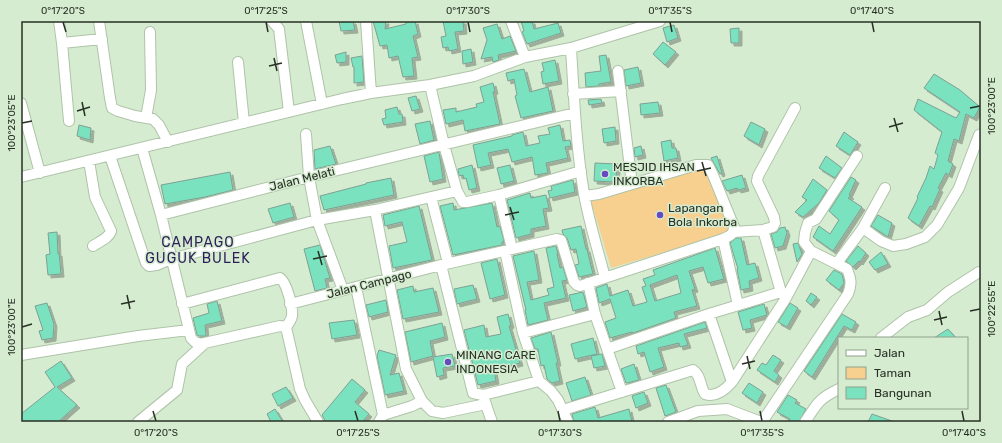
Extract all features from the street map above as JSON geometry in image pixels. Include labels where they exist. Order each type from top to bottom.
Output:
[{"type":"street","points":[[59,21],[69,121]]},
{"type":"street","points":[[99,21],[112,108],[118,112],[152,118],[159,125],[168,142]]},
{"type":"street","points":[[272,21],[279,29],[289,112]]},
{"type":"street","points":[[306,21],[322,104]]},
{"type":"street","points":[[366,21],[372,93]]},
{"type":"street","points":[[511,21],[525,57]]},
{"type":"street","points":[[21,177],[322,104],[372,93],[430,85],[474,76],[525,57],[571,48],[660,21]]},
{"type":"street","points":[[146,118],[151,90],[150,32]]},
{"type":"street","points":[[62,43],[102,39]]},
{"type":"street","points":[[571,48],[573,94],[581,171],[585,196],[605,278]]},
{"type":"street","points":[[238,62],[244,123]]},
{"type":"street","points":[[618,71],[632,184]]},
{"type":"street","points":[[430,85],[444,145],[457,191],[463,202],[499,195],[581,171]]},
{"type":"street","points":[[573,94],[621,91]]},
{"type":"street","points":[[21,103],[40,173]]},
{"type":"street","points":[[622,392],[595,314],[588,283],[723,239],[734,232],[763,230],[773,227],[775,223],[774,217],[757,181],[758,176],[795,108]]},
{"type":"street","name":"Jalan Melati","points":[[161,215],[309,177],[575,113]]},
{"type":"street","points":[[306,134],[309,177],[317,220],[343,290]]},
{"type":"street","points":[[863,228],[884,243],[893,246],[906,244],[925,237],[937,225],[959,188],[979,135],[981,134]]},
{"type":"street","points":[[142,148],[161,215],[191,338],[195,342],[205,343],[274,327],[286,327]]},
{"type":"street","points":[[110,156],[146,263],[149,266],[317,220],[375,210],[457,191]]},
{"type":"street","points":[[668,422],[698,411],[728,409],[762,422],[848,294],[851,282],[847,270],[837,263],[811,251],[804,242],[808,224],[816,219],[857,156]]},
{"type":"street","points":[[89,161],[95,197],[111,230],[107,237],[93,246]]},
{"type":"street","points":[[585,196],[696,165],[708,165],[714,175],[734,227],[734,232]]},
{"type":"street","points":[[837,263],[863,228],[885,188]]},
{"type":"street","points":[[499,195],[523,333],[539,381],[551,391],[563,410],[568,422]]},
{"type":"street","points":[[431,197],[444,264],[472,390],[484,400],[492,422]]},
{"type":"street","points":[[375,210],[406,369],[422,402],[432,411],[443,413],[539,381]]},
{"type":"street","points":[[763,230],[783,295]]},
{"type":"street","name":"Jalan Campago","points":[[290,304],[444,264],[560,239],[574,282],[580,286],[588,283]]},
{"type":"street","points":[[723,239],[738,305]]},
{"type":"street","points":[[563,410],[693,370],[697,374],[703,391],[707,395],[711,396],[723,391],[732,382],[783,295],[811,251]]},
{"type":"street","points":[[882,337],[908,317],[927,310],[948,292],[980,272]]},
{"type":"street","points":[[182,304],[280,278],[286,284],[290,304],[292,316],[286,327],[300,388],[318,422]]},
{"type":"street","points":[[356,287],[381,419],[422,402]]},
{"type":"street","points":[[607,349],[738,305],[783,295]]},
{"type":"street","points":[[523,333],[595,314]]},
{"type":"street","points":[[709,314],[732,382]]},
{"type":"street","points":[[21,354],[138,336],[189,330]]},
{"type":"street","points":[[138,422],[176,390],[182,364],[205,343]]},
{"type":"street","points":[[805,422],[819,401],[828,394],[838,389]]},
{"type":"green space","name":"Lapangan Bola Inkorba","points":[[709,163],[730,233],[611,268],[590,198]]},
{"type":"building","points":[[339,21],[353,21],[355,30],[341,31]]},
{"type":"building","points":[[373,21],[386,21],[385,29],[406,24],[406,22],[415,21],[418,34],[413,36],[418,57],[412,58],[414,76],[403,77],[398,56],[389,58],[387,45],[380,46]]},
{"type":"building","points":[[443,21],[463,21],[464,31],[455,32],[458,49],[449,51],[448,47],[443,48],[441,37],[446,36]]},
{"type":"building","points":[[521,21],[532,21],[534,29],[558,23],[561,33],[527,44],[522,32],[524,31]]},
{"type":"building","points":[[497,24],[502,39],[510,36],[516,51],[498,55],[499,60],[493,62],[492,57],[481,59],[487,40],[483,28]]},
{"type":"building","points":[[674,25],[678,38],[667,42],[663,28]]},
{"type":"building","points":[[739,28],[739,43],[731,43],[730,29]]},
{"type":"building","points":[[663,42],[676,52],[665,65],[653,54]]},
{"type":"building","points":[[471,49],[473,62],[463,64],[462,51]]},
{"type":"building","points":[[346,52],[346,62],[337,63],[335,55]]},
{"type":"building","points":[[606,55],[611,82],[599,84],[599,86],[586,87],[585,73],[601,71],[599,56]]},
{"type":"building","points":[[362,56],[364,82],[354,83],[354,67],[351,58]]},
{"type":"building","points":[[555,60],[559,81],[543,84],[541,72],[544,71],[542,63]]},
{"type":"building","points":[[638,67],[641,83],[626,86],[624,70]]},
{"type":"building","points":[[524,69],[530,92],[548,87],[553,111],[521,118],[515,96],[517,95],[514,79],[508,81],[506,73]]},
{"type":"building","points":[[934,74],[960,90],[980,107],[974,118],[966,114],[959,141],[954,139],[948,161],[953,164],[949,175],[946,173],[938,188],[940,189],[932,207],[930,206],[919,226],[908,218],[918,198],[917,197],[930,166],[934,169],[938,155],[935,153],[942,132],[914,110],[918,99],[956,118],[960,112],[924,88]]},
{"type":"building","points":[[493,83],[495,91],[493,92],[500,124],[465,131],[463,120],[446,124],[443,110],[456,108],[456,112],[477,107],[476,104],[484,102],[480,87]]},
{"type":"building","points":[[416,96],[420,109],[412,111],[408,98]]},
{"type":"building","points":[[601,99],[602,103],[589,105],[588,100]]},
{"type":"building","points":[[658,102],[660,113],[641,115],[640,104]]},
{"type":"building","points":[[397,107],[399,114],[402,114],[403,122],[384,125],[382,119],[386,118],[385,110]]},
{"type":"building","points":[[430,121],[434,140],[420,144],[415,124]]},
{"type":"building","points":[[751,122],[765,129],[759,145],[744,136]]},
{"type":"building","points":[[79,125],[91,128],[90,140],[77,136]]},
{"type":"building","points":[[560,125],[563,141],[570,140],[571,146],[565,147],[568,158],[546,163],[548,173],[535,175],[532,157],[512,162],[508,149],[488,153],[491,165],[478,168],[473,145],[523,132],[526,146],[540,143],[538,136],[550,134],[548,128]]},
{"type":"building","points":[[615,127],[616,141],[604,143],[602,129]]},
{"type":"building","points":[[844,132],[858,142],[850,155],[836,146]]},
{"type":"building","points":[[671,140],[672,148],[676,148],[678,158],[664,161],[661,142]]},
{"type":"building","points":[[330,146],[336,164],[315,169],[314,150]]},
{"type":"building","points":[[641,146],[643,155],[635,157],[634,148]]},
{"type":"building","points":[[439,152],[443,179],[430,182],[424,156]]},
{"type":"building","points":[[717,156],[722,173],[720,174],[711,158]]},
{"type":"building","points":[[826,156],[842,168],[835,178],[819,168]]},
{"type":"building","points":[[595,163],[618,164],[615,182],[594,181]]},
{"type":"building","points":[[472,165],[477,188],[469,190],[466,178],[464,179],[463,175],[459,176],[458,169]]},
{"type":"building","points":[[510,165],[514,181],[501,184],[497,168]]},
{"type":"building","points":[[230,172],[233,190],[205,197],[165,204],[161,185]]},
{"type":"building","points":[[742,175],[746,188],[738,190],[737,188],[727,191],[722,181]]},
{"type":"building","points":[[851,177],[856,180],[849,195],[851,196],[848,198],[862,207],[833,251],[813,237],[819,226],[830,234],[839,220],[829,211]]},
{"type":"building","points":[[391,178],[394,195],[324,210],[320,196],[366,183]]},
{"type":"building","points":[[813,179],[827,190],[819,203],[803,217],[795,212],[807,200],[802,197]]},
{"type":"building","points":[[573,180],[575,192],[550,198],[548,191],[552,190],[551,186]]},
{"type":"building","points":[[530,193],[531,198],[546,195],[549,208],[543,209],[546,226],[531,229],[531,234],[516,238],[507,200]]},
{"type":"building","points":[[290,203],[294,217],[273,223],[268,209]]},
{"type":"building","points":[[453,203],[454,210],[492,203],[497,227],[500,226],[504,241],[502,242],[502,245],[453,255],[440,206]]},
{"type":"building","points":[[419,206],[432,260],[393,268],[389,246],[407,242],[402,222],[385,226],[383,215]]},
{"type":"building","points":[[878,215],[892,223],[888,237],[871,226]]},
{"type":"building","points":[[581,226],[593,274],[579,277],[575,265],[579,264],[576,249],[571,250],[567,238],[563,234],[562,230]]},
{"type":"building","points":[[785,227],[787,233],[783,246],[775,248],[771,234],[777,232],[780,228]]},
{"type":"building","points":[[57,232],[61,274],[48,275],[46,255],[50,254],[48,233]]},
{"type":"building","points":[[736,238],[741,238],[747,265],[755,263],[759,278],[749,281],[750,288],[741,290],[738,269],[730,243]]},
{"type":"building","points":[[798,243],[802,254],[797,262],[793,244]]},
{"type":"building","points":[[320,245],[330,278],[325,279],[327,288],[315,291],[304,249]]},
{"type":"building","points":[[556,246],[560,268],[563,267],[567,280],[562,281],[566,298],[544,303],[548,320],[528,325],[526,310],[513,256],[534,251],[539,280],[527,282],[531,300],[549,295],[547,289],[554,287],[546,248]]},
{"type":"building","points":[[858,246],[866,253],[860,262],[859,261],[853,267],[846,261]]},
{"type":"building","points":[[715,248],[724,279],[708,283],[703,267],[689,271],[695,289],[692,290],[697,306],[674,312],[676,318],[633,333],[610,338],[605,322],[616,318],[610,299],[599,303],[596,288],[607,284],[610,296],[628,290],[633,306],[647,302],[642,287],[646,286],[643,279],[655,275],[653,270]],"holes":[[[677,275],[681,293],[655,301],[650,285]]]},
{"type":"building","points":[[881,252],[888,264],[875,270],[869,262]]},
{"type":"building","points":[[497,259],[505,295],[490,299],[481,263]]},
{"type":"building","points":[[834,270],[842,274],[843,278],[844,283],[839,290],[826,280]]},
{"type":"building","points":[[473,285],[477,299],[457,304],[454,289]]},
{"type":"building","points":[[413,286],[414,292],[433,288],[439,312],[403,319],[397,290]]},
{"type":"building","points":[[583,292],[587,307],[573,311],[569,295]]},
{"type":"building","points":[[811,293],[817,297],[811,305],[806,301]]},
{"type":"building","points":[[386,300],[388,312],[369,317],[366,305]]},
{"type":"building","points":[[217,301],[222,321],[205,325],[206,336],[197,335],[193,318],[209,313],[207,304]]},
{"type":"building","points":[[47,303],[54,324],[53,338],[42,340],[39,331],[43,330],[35,306]]},
{"type":"building","points":[[790,303],[798,308],[787,327],[778,322]]},
{"type":"building","points":[[764,304],[767,315],[750,320],[752,328],[743,330],[738,312]]},
{"type":"building","points":[[508,314],[511,325],[509,326],[520,363],[494,370],[496,381],[478,385],[464,330],[484,325],[486,337],[501,334],[497,317]]},
{"type":"building","points":[[842,314],[856,322],[852,330],[844,326],[812,377],[804,371]]},
{"type":"building","points":[[354,320],[357,335],[332,339],[329,323]]},
{"type":"building","points":[[705,322],[707,328],[684,334],[688,345],[680,347],[679,343],[658,348],[664,367],[650,372],[644,352],[638,354],[636,346]]},
{"type":"building","points":[[442,323],[445,337],[430,341],[433,356],[411,362],[405,332]]},
{"type":"building","points":[[948,329],[955,337],[936,337]]},
{"type":"building","points":[[551,332],[558,363],[556,363],[560,381],[552,383],[547,379],[544,365],[541,366],[538,349],[535,349],[531,338]]},
{"type":"building","points":[[593,338],[597,354],[575,359],[571,344]]},
{"type":"building","points":[[379,350],[396,355],[390,375],[399,373],[404,391],[385,395],[377,356]]},
{"type":"building","points":[[452,354],[455,366],[443,368],[444,375],[437,377],[433,357]]},
{"type":"building","points":[[602,354],[605,366],[594,368],[591,356]]},
{"type":"building","points":[[773,355],[781,360],[774,371],[779,375],[775,382],[757,370],[762,363],[766,365]]},
{"type":"building","points":[[61,361],[72,378],[57,387],[77,405],[58,422],[21,422],[21,414],[55,387],[45,372]]},
{"type":"building","points":[[634,364],[639,380],[626,383],[621,369]]},
{"type":"building","points":[[585,377],[591,395],[572,401],[566,383]]},
{"type":"building","points":[[352,379],[365,390],[355,402],[369,414],[362,422],[326,422],[322,415]]},
{"type":"building","points":[[749,383],[763,392],[757,403],[742,393]]},
{"type":"building","points":[[666,385],[676,412],[665,416],[656,388]]},
{"type":"building","points":[[286,387],[293,398],[278,406],[272,394]]},
{"type":"building","points":[[644,392],[648,403],[636,408],[632,396]]},
{"type":"building","points":[[788,395],[797,400],[795,403],[806,409],[799,422],[788,422],[790,419],[777,412]]},
{"type":"building","points":[[595,407],[598,418],[629,409],[632,422],[574,422],[572,414]]},
{"type":"building","points":[[275,409],[283,422],[271,422],[267,414]]},
{"type":"building","points":[[872,414],[892,421],[892,422],[868,422]]},
{"type":"place","name":"MESJID IHSAN INKORBA","points":[[605,174]]},
{"type":"place","name":"Lapangan Bola Inkorba","points":[[660,215]]},
{"type":"place","name":"MINANG CARE INDONESIA","points":[[448,362]]},
{"type":"district","name":"CAMPAGO GUGUK BULEK","points":[[198,250]]}]
